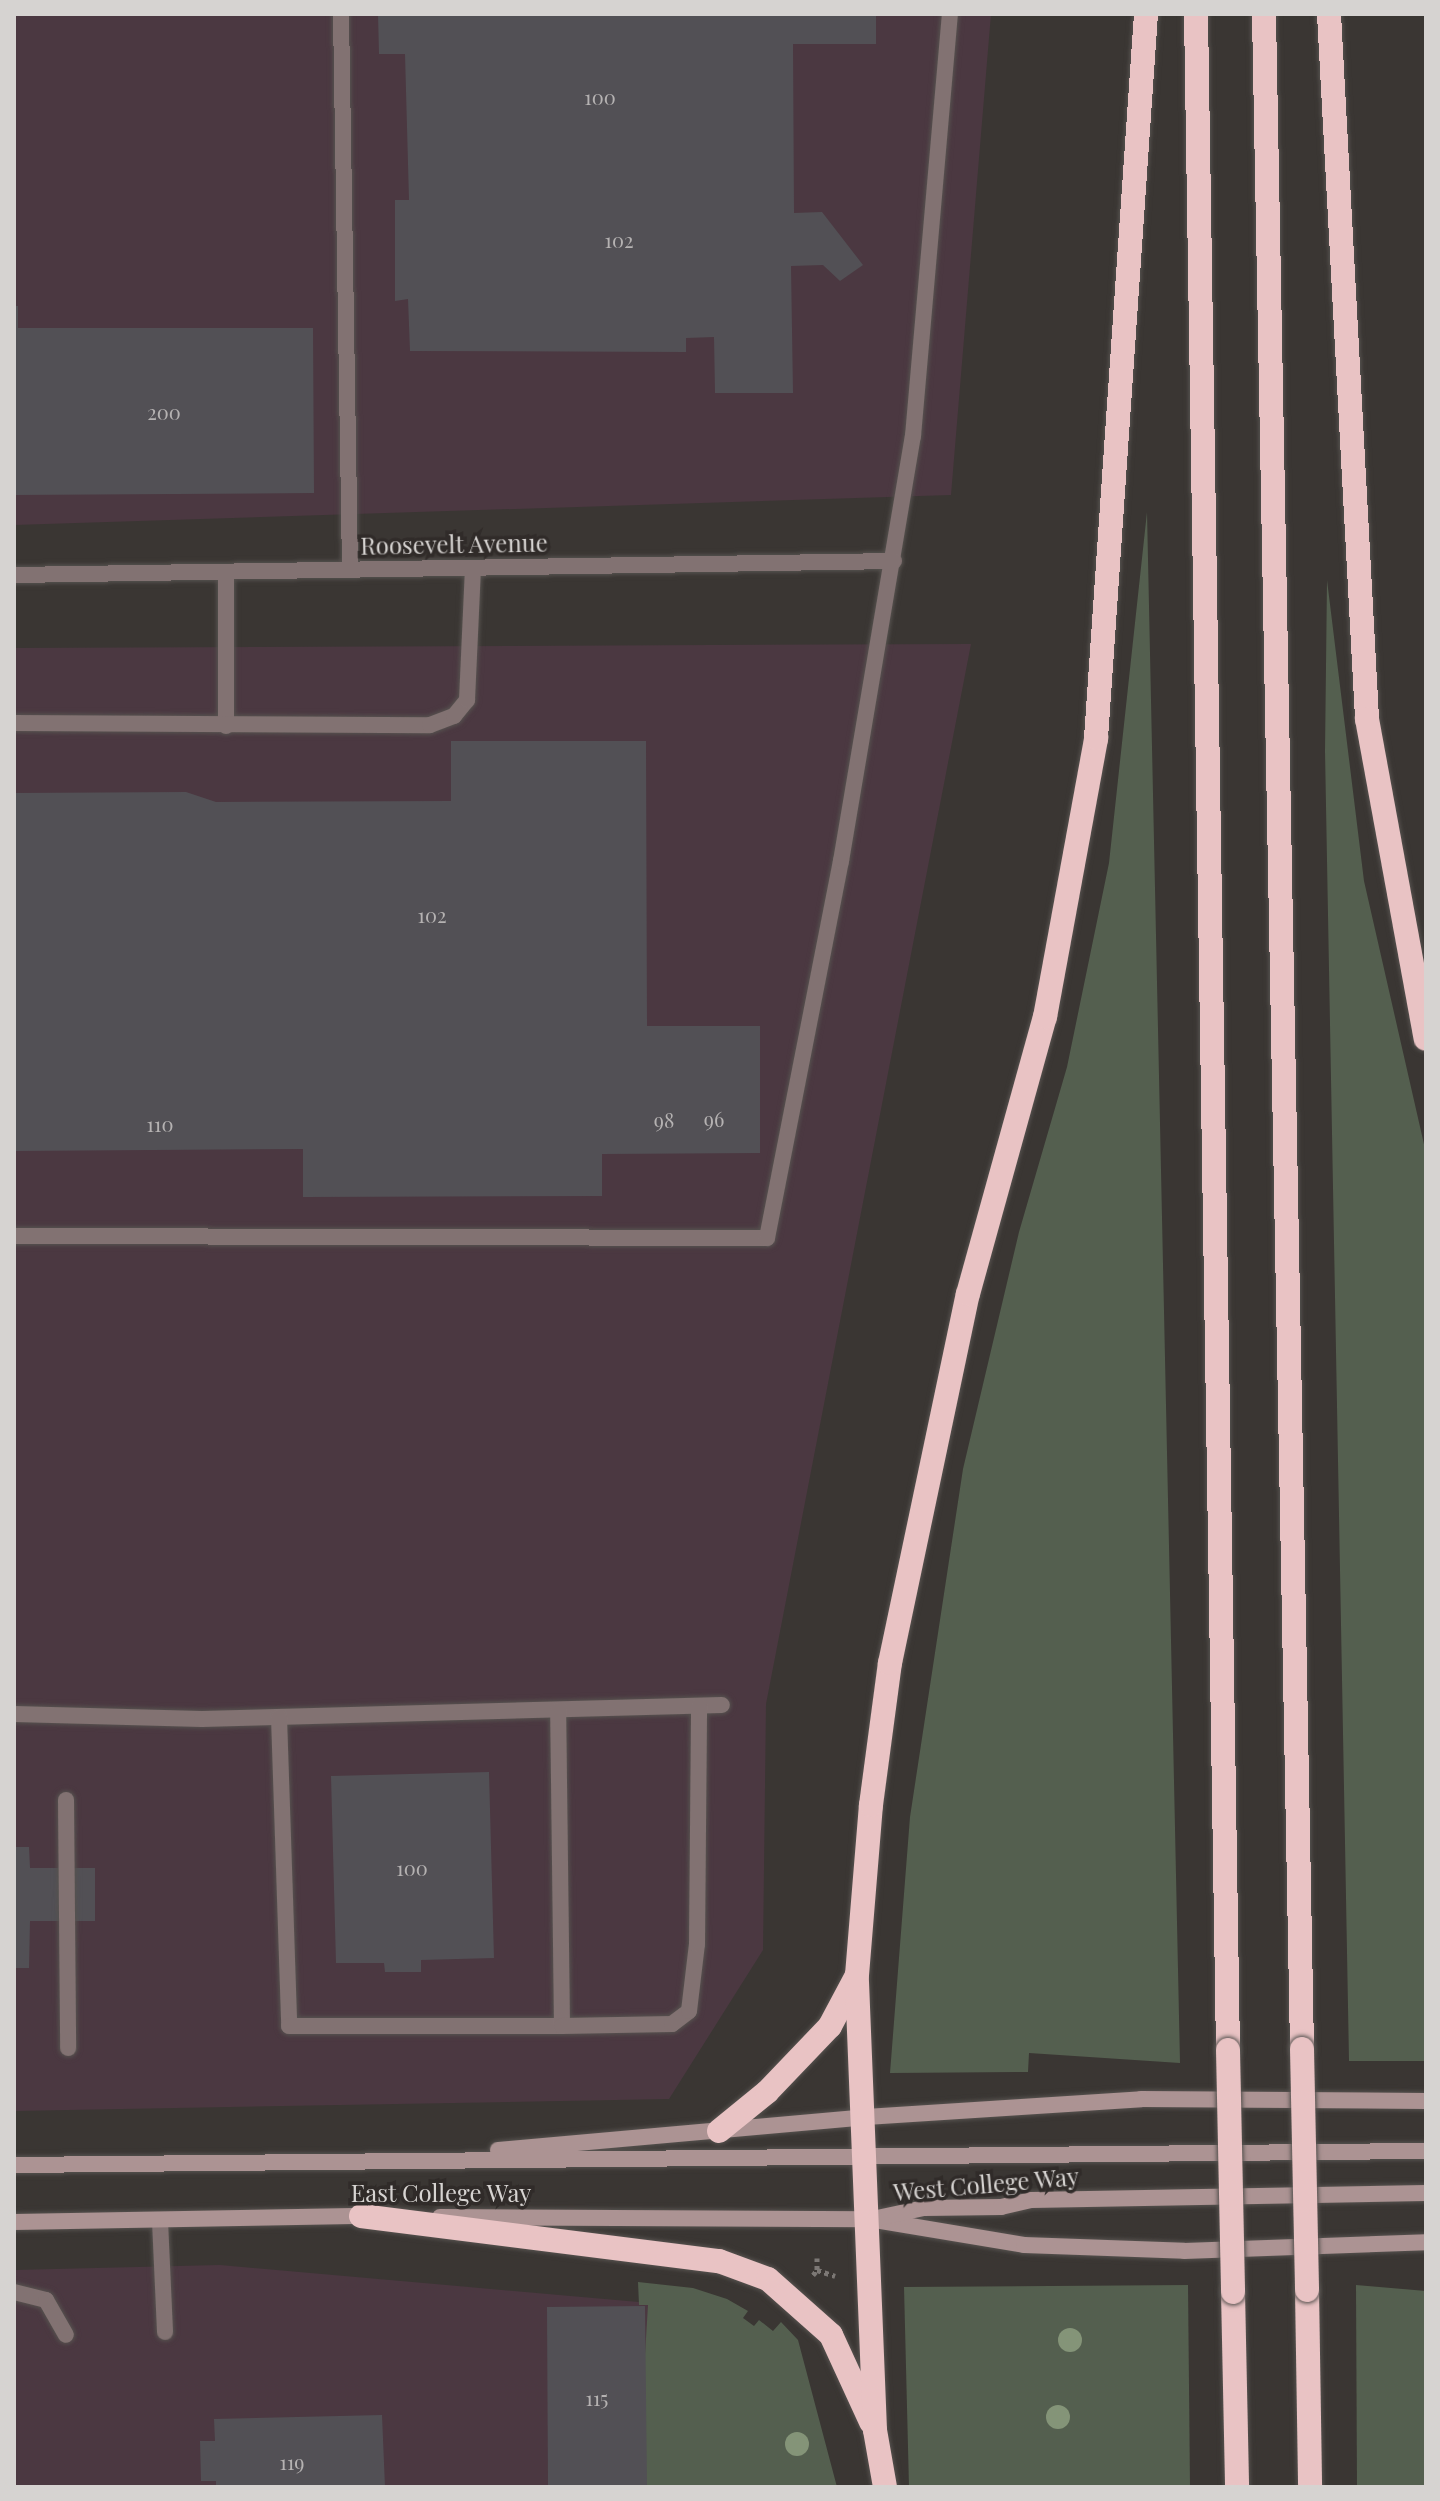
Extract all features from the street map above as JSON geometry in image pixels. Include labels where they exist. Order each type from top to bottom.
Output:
[{"type":"highway","points":[[885,2487],[875,2430],[868,2155],[857,1975],[871,1805],[890,1663],[968,1294],[1045,1017],[1096,738],[1146,14]]},
{"type":"highway","points":[[1196,14],[1237,2487]]},
{"type":"highway","points":[[1264,14],[1310,2487]]},
{"type":"highway","points":[[1329,14],[1367,719],[1426,1039]]},
{"type":"highway","points":[[719,2131],[767,2092],[830,2026],[857,1975]]},
{"type":"highway","points":[[361,2216],[719,2261],[768,2279],[831,2335],[875,2430]]},
{"type":"main road","points":[[866,2117],[1141,2099],[1426,2101]]},
{"type":"main road","name":"East College Way","points":[[373,2162],[866,2117]]},
{"type":"main road","name":"West College Way","points":[[868,2155],[1426,2151]]},
{"type":"main road","name":"East College Way","points":[[14,2165],[868,2155]]},
{"type":"main road","name":"West College Way","points":[[869,2219],[924,2208],[1001,2207],[1031,2200],[1426,2193]]},
{"type":"main road","name":"East College Way","points":[[14,2222],[361,2216],[869,2219]]},
{"type":"main road","name":"West College Way","points":[[869,2219],[1024,2245],[1184,2251],[1426,2242]]},
{"type":"street","points":[[341,14],[350,570]]},
{"type":"street","points":[[14,1236],[767,1238],[894,561],[913,436],[950,14]]},
{"type":"street","name":"Roosevelt Avenue","points":[[14,575],[894,561]]},
{"type":"street","points":[[14,723],[430,725],[454,716],[467,700],[473,568]]},
{"type":"street","points":[[226,572],[226,726]]},
{"type":"street","points":[[14,1714],[279,1717],[722,1705]]},
{"type":"street","points":[[279,1717],[289,2026],[672,2024],[689,2011],[697,1944],[699,1706]]},
{"type":"street","points":[[558,1710],[562,2026]]},
{"type":"street","points":[[66,1800],[68,2048]]},
{"type":"street","points":[[160,2221],[165,2332]]},
{"type":"street","points":[[14,2292],[46,2300],[66,2335]]},
{"type":"path","points":[[806,2281],[817,2270],[817,2258]]},
{"type":"path","points":[[817,2270],[844,2275]]},
{"type":"shaded area","points":[[14,14],[991,14],[951,495],[14,525]]},
{"type":"shaded area","points":[[971,644],[766,1704],[763,1950],[669,2099],[14,2111],[14,648]]},
{"type":"shaded area","points":[[220,2265],[650,2303],[650,2487],[14,2487],[14,2270]]},
{"type":"green space","points":[[1147,512],[1180,2063],[1029,2053],[1028,2072],[890,2073],[910,1817],[963,1469],[1019,1232],[1067,1067],[1109,863]]},
{"type":"green space","points":[[1327,580],[1364,881],[1426,1153],[1426,2061],[1349,2061],[1325,751]]},
{"type":"green space","points":[[638,2282],[693,2288],[727,2299],[748,2311],[743,2318],[754,2326],[759,2320],[773,2331],[781,2322],[798,2340],[837,2487],[637,2487],[648,2305],[639,2305]]},
{"type":"green space","points":[[1188,2285],[1190,2487],[909,2487],[904,2287]]},
{"type":"green space","points":[[1356,2285],[1426,2291],[1426,2487],[1357,2487]]},
{"type":"building","points":[[378,14],[876,14],[876,44],[793,44],[794,213],[822,212],[863,265],[840,281],[823,265],[791,266],[793,393],[715,393],[714,337],[686,338],[686,352],[410,351],[408,299],[395,301],[395,200],[409,200],[405,54],[379,54]]},
{"type":"building","points":[[14,306],[18,306],[18,328],[313,328],[314,493],[14,495]]},
{"type":"building","points":[[451,741],[646,741],[647,1026],[760,1026],[760,1153],[602,1154],[602,1196],[303,1197],[303,1149],[14,1151],[14,793],[186,792],[216,802],[451,801]]},
{"type":"building","points":[[489,1772],[494,1958],[421,1960],[421,1972],[385,1972],[384,1963],[336,1963],[331,1776]]},
{"type":"building","points":[[14,1847],[29,1847],[30,1868],[95,1868],[95,1921],[30,1921],[29,1968],[14,1968]]},
{"type":"building","points":[[645,2306],[647,2487],[548,2487],[547,2307]]},
{"type":"building","points":[[382,2415],[385,2487],[216,2487],[216,2481],[201,2481],[200,2441],[215,2441],[214,2419]]}]
